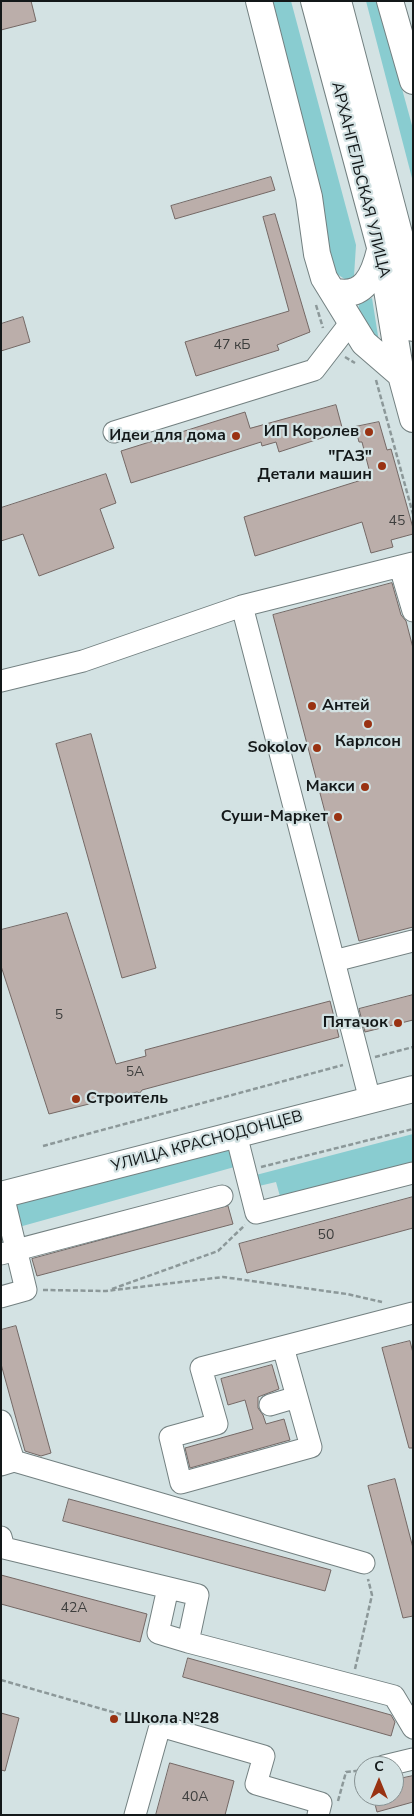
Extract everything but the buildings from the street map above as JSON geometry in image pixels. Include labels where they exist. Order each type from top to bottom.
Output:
[{"type":"main road","points":[[259,1],[309,197],[317,254],[324,278],[364,343],[402,375]]},
{"type":"main road","name":"АРХАНГЕЛЬСКАЯ УЛИЦА","points":[[314,1],[398,247],[402,375],[413,419]]},
{"type":"main road","name":"АРХАНГЕЛЬСКАЯ УЛИЦА","points":[[338,1],[398,247],[413,328]]},
{"type":"main road","points":[[390,1],[411,65]]},
{"type":"main road","points":[[333,292],[342,294],[352,292],[364,286],[375,270],[398,247]]},
{"type":"main road","name":"УЛИЦА КРАСНОДОНЦЕВ","points":[[2,1195],[413,1089]]},
{"type":"street","points":[[114,432],[314,370],[351,322]]},
{"type":"street","points":[[1,681],[83,661],[242,606],[406,565],[413,611]]},
{"type":"street","points":[[242,606],[370,1100]]},
{"type":"street","points":[[334,961],[413,941]]},
{"type":"street","points":[[236,1134],[256,1213],[413,1173]]},
{"type":"street","points":[[1,1297],[26,1290],[9,1252],[2,1195]]},
{"type":"street","points":[[9,1252],[222,1196]]},
{"type":"street","points":[[282,1347],[311,1447],[181,1483],[170,1437],[217,1424],[201,1368],[413,1313]]},
{"type":"street","points":[[270,1405],[297,1397]]},
{"type":"street","points":[[1,1421],[7,1463],[364,1563]]},
{"type":"street","points":[[1,1537],[4,1548],[198,1595],[188,1642]]},
{"type":"street","points":[[168,1588],[158,1633],[394,1696],[413,1728]]},
{"type":"street","points":[[135,1815],[160,1726],[264,1756],[256,1784],[321,1803],[327,1810]]},
{"type":"path","points":[[330,348],[360,366]]},
{"type":"path","points":[[375,376],[413,514]]},
{"type":"path","points":[[43,1146],[413,1047]]},
{"type":"path","points":[[106,1291],[218,1251],[256,1213]]},
{"type":"path","points":[[26,1290],[106,1291],[223,1277],[348,1294],[385,1303]]},
{"type":"path","points":[[351,1685],[372,1595],[364,1563]]},
{"type":"path","points":[[1,1680],[160,1726]]},
{"type":"path","points":[[327,1810],[346,1772],[354,1771]]},
{"type":"shaded area","points":[[266,1],[291,1],[356,245],[354,276],[346,280],[334,272]]},
{"type":"shaded area","points":[[366,1],[378,1],[413,129],[413,182]]},
{"type":"shaded area","points":[[372,298],[379,342],[358,312],[359,304]]},
{"type":"shaded area","points":[[413,1134],[413,1167],[281,1200],[276,1182],[259,1186],[256,1175]]},
{"type":"shaded area","points":[[232,1146],[238,1166],[19,1227],[13,1202]]},
{"type":"place","name":"ИП Королев","points":[[369,432]]},
{"type":"place","name":"Идеи для дома","points":[[236,436]]},
{"type":"place","name":"\"ГАЗ\" Детали машин","points":[[382,466]]},
{"type":"place","name":"Антей","points":[[312,706]]},
{"type":"place","name":"Карлсон","points":[[368,724]]},
{"type":"place","name":"Sokolov","points":[[317,748]]},
{"type":"place","name":"Макси","points":[[365,787]]},
{"type":"place","name":"Суши-Маркет","points":[[338,817]]},
{"type":"place","name":"Пятачок","points":[[398,1023]]},
{"type":"place","name":"Строитель","points":[[76,1099]]},
{"type":"place","name":"Школа №28","points":[[114,1719]]}]
